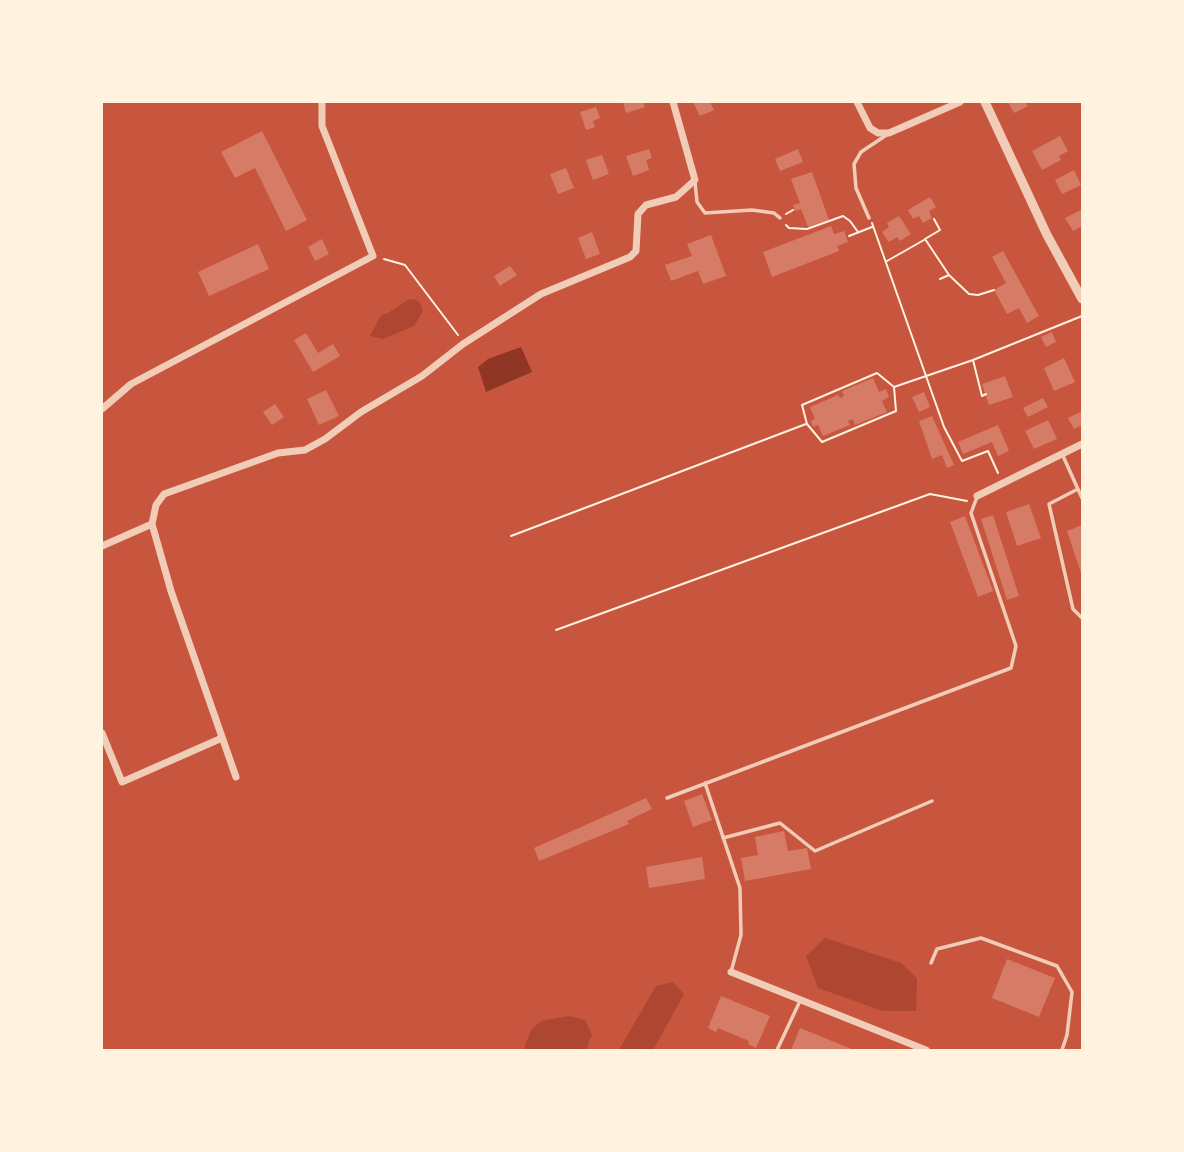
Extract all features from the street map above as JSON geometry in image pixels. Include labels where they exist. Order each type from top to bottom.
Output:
[{"type":"street","points":[[102,409],[131,383],[373,256],[322,126],[322,102]]},
{"type":"street","points":[[236,777],[171,591],[152,524],[156,505],[164,494],[278,453],[304,450],[422,376],[463,344],[541,294],[631,257],[636,251],[638,214],[646,205],[676,197],[695,180],[673,102]]},
{"type":"street","points":[[857,102],[870,128],[878,134],[889,133],[960,102]]},
{"type":"street","points":[[985,102],[1047,235],[1083,299]]},
{"type":"street","points":[[976,499],[1083,444]]},
{"type":"street","points":[[102,546],[152,524]]},
{"type":"street","points":[[102,733],[122,782],[222,738]]},
{"type":"street","points":[[731,972],[913,1048],[926,1051]]},
{"type":"lane","points":[[869,218],[859,197],[854,164],[861,152],[889,133]]},
{"type":"lane","points":[[695,180],[696,202],[705,212],[752,210],[774,213],[780,218]]},
{"type":"lane","points":[[1062,454],[1083,498]]},
{"type":"lane","points":[[1078,489],[1049,504],[1073,609],[1083,618]]},
{"type":"lane","points":[[667,798],[1011,668],[1016,646],[971,513],[976,499]]},
{"type":"lane","points":[[705,783],[740,888],[741,935],[731,972]]},
{"type":"lane","points":[[723,838],[780,823],[815,851],[932,802]]},
{"type":"lane","points":[[931,963],[937,949],[981,938],[1057,966],[1072,992],[1067,1035],[1062,1051]]},
{"type":"lane","points":[[777,1051],[801,1000]]},
{"type":"path","points":[[793,210],[780,218],[789,229],[807,229],[843,216],[858,232]]},
{"type":"path","points":[[869,218],[887,261],[944,427],[962,461],[988,451],[1004,483]]},
{"type":"path","points":[[887,261],[940,230],[934,219]]},
{"type":"path","points":[[849,236],[873,227]]},
{"type":"path","points":[[925,239],[949,275],[969,294],[978,295],[994,290]]},
{"type":"path","points":[[373,256],[405,265],[450,322],[463,344]]},
{"type":"path","points":[[940,279],[949,275]]},
{"type":"path","points":[[894,387],[1083,316]]},
{"type":"path","points":[[973,359],[982,396],[986,394]]},
{"type":"path","points":[[877,373],[894,387],[896,411],[822,442],[807,424],[802,405],[877,373]]},
{"type":"path","points":[[511,536],[807,424]]},
{"type":"path","points":[[556,630],[930,494],[976,499]]},
{"type":"shaded area","points":[[415,299],[423,311],[414,326],[383,339],[370,336],[381,315]]},
{"type":"shaded area","points":[[521,347],[532,372],[486,392],[478,367],[488,359]]},
{"type":"shaded area","points":[[825,938],[901,963],[917,978],[916,1011],[883,1011],[818,988],[806,956]]},
{"type":"shaded area","points":[[673,982],[684,994],[653,1050],[619,1050],[656,986]]},
{"type":"shaded area","points":[[569,1016],[585,1020],[592,1035],[586,1050],[526,1050],[525,1045],[531,1030],[541,1021]]},
{"type":"building","points":[[623,102],[643,102],[645,107],[626,113]]},
{"type":"building","points":[[693,102],[710,102],[714,110],[700,116]]},
{"type":"building","points":[[1008,102],[1025,102],[1028,106],[1014,113]]},
{"type":"building","points":[[596,107],[600,118],[593,121],[595,127],[586,130],[580,112]]},
{"type":"building","points":[[262,131],[307,220],[286,231],[255,168],[235,178],[221,152]]},
{"type":"building","points":[[1060,136],[1068,151],[1059,156],[1061,160],[1042,170],[1032,151]]},
{"type":"building","points":[[649,149],[652,158],[646,160],[649,170],[633,176],[626,156]]},
{"type":"building","points":[[798,149],[803,162],[780,171],[775,159]]},
{"type":"building","points":[[602,155],[609,174],[593,180],[586,160]]},
{"type":"building","points":[[566,168],[574,188],[558,194],[550,174]]},
{"type":"building","points":[[1074,170],[1081,185],[1062,194],[1055,180]]},
{"type":"building","points":[[812,172],[829,220],[808,227],[801,209],[795,211],[793,205],[800,203],[791,179]]},
{"type":"building","points":[[930,197],[936,207],[929,211],[932,218],[923,223],[919,216],[913,219],[908,210]]},
{"type":"building","points":[[1081,210],[1082,226],[1073,231],[1065,218]]},
{"type":"building","points":[[899,216],[911,234],[900,241],[897,237],[889,242],[882,232],[889,227],[887,223]]},
{"type":"building","points":[[831,226],[834,234],[844,231],[848,242],[837,246],[839,251],[772,277],[763,252]]},
{"type":"building","points":[[592,232],[600,254],[586,259],[578,238]]},
{"type":"building","points":[[711,235],[726,276],[703,284],[698,271],[671,281],[665,265],[692,256],[687,244]]},
{"type":"building","points":[[322,239],[329,254],[315,261],[308,247]]},
{"type":"building","points":[[258,244],[269,269],[209,296],[198,272]]},
{"type":"building","points":[[1003,251],[1039,316],[1027,323],[1019,308],[1007,314],[994,290],[1006,283],[992,257]]},
{"type":"building","points":[[510,266],[517,275],[500,286],[494,276]]},
{"type":"building","points":[[1052,332],[1056,342],[1046,347],[1041,337]]},
{"type":"building","points":[[306,333],[318,353],[333,344],[340,356],[313,372],[294,340]]},
{"type":"building","points":[[1064,358],[1075,382],[1054,391],[1044,368]]},
{"type":"building","points":[[1005,376],[1013,397],[989,405],[982,384]]},
{"type":"building","points":[[873,378],[879,392],[886,389],[889,397],[882,401],[887,412],[855,425],[853,419],[848,421],[850,425],[823,436],[818,425],[813,427],[811,421],[815,419],[810,407],[838,395],[840,398],[844,396],[842,391]]},
{"type":"building","points":[[326,390],[339,416],[319,425],[307,399]]},
{"type":"building","points":[[924,392],[930,407],[919,412],[912,397]]},
{"type":"building","points":[[1043,398],[1048,407],[1028,417],[1023,408]]},
{"type":"building","points":[[275,404],[284,417],[272,425],[263,412]]},
{"type":"building","points":[[1082,411],[1082,425],[1074,429],[1068,418]]},
{"type":"building","points":[[932,416],[954,465],[947,468],[942,455],[932,459],[919,421]]},
{"type":"building","points":[[1048,420],[1057,439],[1034,449],[1025,431]]},
{"type":"building","points":[[998,425],[1009,451],[998,456],[992,442],[963,454],[958,442]]},
{"type":"building","points":[[1029,504],[1041,538],[1017,546],[1006,512]]},
{"type":"building","points":[[993,515],[1019,596],[1007,600],[981,519]]},
{"type":"building","points":[[965,516],[993,591],[978,597],[950,522]]},
{"type":"building","points":[[1082,525],[1082,576],[1067,531]]},
{"type":"building","points":[[702,794],[712,820],[693,827],[684,801]]},
{"type":"building","points":[[646,798],[652,809],[627,821],[629,824],[539,861],[534,848]]},
{"type":"building","points":[[784,831],[788,851],[807,848],[811,869],[745,881],[741,858],[758,855],[755,837]]},
{"type":"building","points":[[702,857],[705,879],[649,888],[646,867]]},
{"type":"building","points":[[1007,959],[1055,978],[1039,1017],[992,998]]},
{"type":"building","points":[[721,996],[770,1016],[756,1048],[748,1044],[749,1041],[718,1028],[716,1032],[708,1028]]},
{"type":"building","points":[[800,1028],[854,1050],[791,1050]]}]
